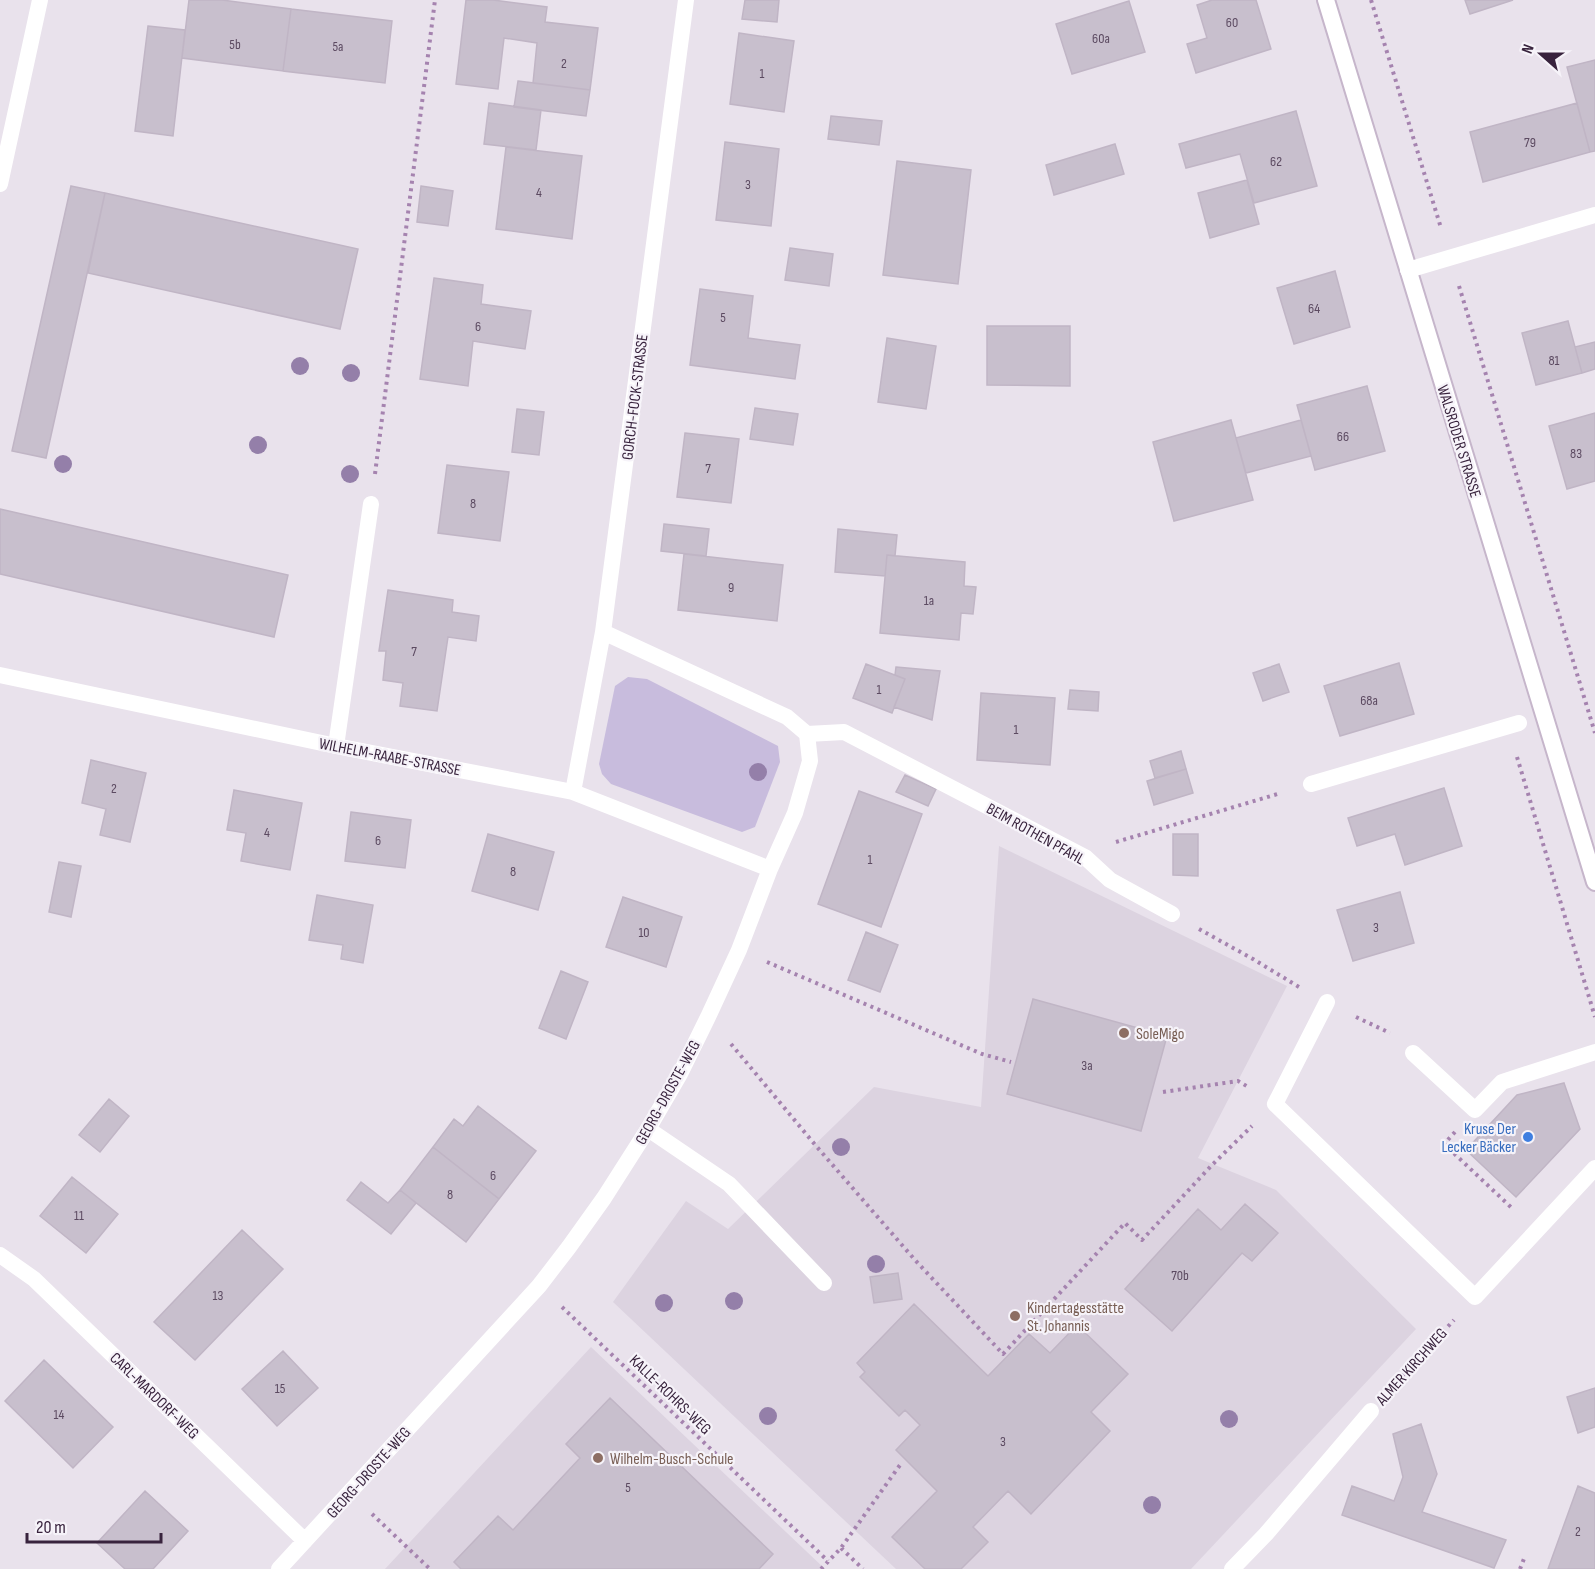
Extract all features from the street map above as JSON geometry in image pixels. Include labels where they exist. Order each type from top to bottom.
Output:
[{"type":"street","points":[[0,184],[40,0]]},
{"type":"street","name":"GORCH-FOCK-STRASSE","points":[[573,792],[603,632],[686,0]]},
{"type":"street","name":"WALSRODER STRASSE","points":[[1326,0],[1595,882]]},
{"type":"street","points":[[1408,270],[1595,215]]},
{"type":"street","points":[[336,746],[371,504]]},
{"type":"street","points":[[603,632],[787,717],[807,734]]},
{"type":"street","name":"WILHELM-RAABE-STRASSE","points":[[0,675],[336,746],[573,792],[770,869]]},
{"type":"street","points":[[1311,784],[1513,725]]},
{"type":"street","name":"BEIM ROTHEN PFAHL","points":[[807,734],[844,732],[1085,857],[1110,880],[1172,914]]},
{"type":"street","name":"GEORG-DROSTE-WEG","points":[[279,1569],[539,1286],[604,1198],[648,1129],[680,1074],[708,1017],[739,950],[770,869],[795,813],[810,761],[807,734]]},
{"type":"street","points":[[1327,1002],[1275,1104],[1475,1297],[1595,1168]]},
{"type":"street","points":[[1413,1053],[1475,1110],[1503,1082],[1595,1052]]},
{"type":"street","points":[[648,1129],[729,1184],[824,1283]]},
{"type":"street","name":"CARL-MARDORF-WEG","points":[[0,1255],[34,1279],[305,1541]]},
{"type":"street","name":"ALMER KIRCHWEG","points":[[1232,1569],[1266,1534],[1371,1411]]},
{"type":"path","points":[[371,504],[435,0]]},
{"type":"path","points":[[1371,0],[1443,234]]},
{"type":"path","points":[[1456,277],[1595,734]]},
{"type":"path","points":[[1513,725],[1595,1017]]},
{"type":"path","points":[[1085,857],[1096,849],[1170,825],[1311,784]]},
{"type":"path","points":[[1172,914],[1254,959],[1285,980]]},
{"type":"path","points":[[739,950],[982,1054],[1011,1062]]},
{"type":"path","points":[[708,1017],[915,1260],[1003,1354],[1125,1223],[1142,1240],[1213,1164],[1275,1104]]},
{"type":"path","points":[[1163,1092],[1238,1081]]},
{"type":"path","points":[[1475,1110],[1444,1144],[1537,1231]]},
{"type":"path","name":"KALLE-ROHRS-WEG","points":[[539,1286],[828,1561]]},
{"type":"path","name":"ALMER KIRCHWEG","points":[[1371,1411],[1475,1297]]},
{"type":"path","points":[[821,1569],[841,1548],[900,1465]]},
{"type":"path","points":[[349,1493],[430,1569]]},
{"type":"path","points":[[841,1548],[863,1569]]},
{"type":"path","points":[[1520,1569],[1525,1556]]},
{"type":"shaded area","points":[[628,677],[647,679],[778,746],[780,762],[755,827],[742,832],[611,784],[602,774],[599,764],[615,686]]},
{"type":"shaded area","name":"Kindertagesstätte St. Johannis","points":[[999,846],[1287,986],[1198,1158],[1276,1190],[1416,1329],[1191,1569],[896,1569],[613,1302],[686,1201],[728,1229],[874,1087],[981,1107]]},
{"type":"shaded area","name":"Wilhelm-Busch-Schule","points":[[591,1347],[825,1569],[385,1569]]},
{"type":"building","points":[[189,0],[222,0],[291,9],[283,71],[182,58]]},
{"type":"building","points":[[466,0],[493,0],[547,7],[545,22],[598,28],[590,90],[533,83],[537,43],[504,38],[498,89],[456,84]]},
{"type":"building","points":[[745,0],[779,0],[777,22],[742,19]]},
{"type":"building","points":[[1212,0],[1256,0],[1271,49],[1196,73],[1187,44],[1207,38],[1197,5]]},
{"type":"building","points":[[1465,0],[1513,0],[1470,14]]},
{"type":"building","points":[[1129,1],[1145,52],[1072,74],[1056,24]]},
{"type":"building","points":[[291,9],[392,21],[385,83],[283,71]]},
{"type":"building","points":[[148,26],[185,30],[173,136],[135,131]]},
{"type":"building","points":[[739,33],[794,41],[784,112],[730,104]]},
{"type":"building","points":[[1595,60],[1595,151],[1590,152],[1567,67]]},
{"type":"building","points":[[518,81],[590,90],[586,116],[514,107]]},
{"type":"building","points":[[489,103],[541,110],[536,150],[484,144]]},
{"type":"building","points":[[1577,103],[1590,152],[1483,182],[1470,132]]},
{"type":"building","points":[[1296,111],[1317,186],[1254,203],[1240,154],[1186,168],[1179,144]]},
{"type":"building","points":[[831,116],[882,121],[879,145],[828,139]]},
{"type":"building","points":[[725,142],[779,149],[771,226],[716,220]]},
{"type":"building","points":[[1115,144],[1124,174],[1054,195],[1046,165]]},
{"type":"building","points":[[506,147],[582,156],[572,239],[496,229]]},
{"type":"building","points":[[897,161],[971,170],[958,284],[883,275]]},
{"type":"building","points":[[1247,180],[1259,224],[1210,238],[1198,193]]},
{"type":"building","points":[[71,186],[105,193],[46,458],[12,451]]},
{"type":"building","points":[[421,186],[453,191],[448,226],[417,222]]},
{"type":"building","points":[[105,193],[358,249],[340,329],[88,273]]},
{"type":"building","points":[[790,248],[833,254],[829,286],[785,280]]},
{"type":"building","points":[[1335,271],[1350,327],[1294,344],[1277,288]]},
{"type":"building","points":[[434,278],[483,285],[481,304],[531,311],[525,349],[473,341],[468,386],[420,379]]},
{"type":"building","points":[[700,289],[753,296],[748,338],[800,345],[795,379],[690,365]]},
{"type":"building","points":[[1568,321],[1582,373],[1536,385],[1522,333]]},
{"type":"building","points":[[987,326],[1070,326],[1070,386],[987,385]]},
{"type":"building","points":[[887,338],[936,346],[926,409],[878,402]]},
{"type":"building","points":[[1595,342],[1595,369],[1582,373],[1575,347]]},
{"type":"building","points":[[1367,386],[1385,451],[1315,470],[1297,405]]},
{"type":"building","points":[[755,408],[798,414],[793,445],[750,439]]},
{"type":"building","points":[[517,409],[544,412],[539,455],[512,452]]},
{"type":"building","points":[[1595,413],[1595,481],[1567,489],[1549,426]]},
{"type":"building","points":[[1231,420],[1253,500],[1174,521],[1153,442]]},
{"type":"building","points":[[1301,420],[1311,456],[1246,473],[1236,438]]},
{"type":"building","points":[[685,433],[739,439],[731,503],[677,497]]},
{"type":"building","points":[[447,465],[509,472],[500,541],[438,533]]},
{"type":"building","points":[[0,509],[288,575],[274,637],[0,574]]},
{"type":"building","points":[[664,524],[709,529],[706,556],[661,551]]},
{"type":"building","points":[[838,529],[897,535],[895,556],[887,555],[885,576],[835,572]]},
{"type":"building","points":[[684,554],[783,565],[777,621],[678,610]]},
{"type":"building","points":[[887,555],[965,562],[964,586],[976,587],[973,614],[961,613],[959,640],[880,633]]},
{"type":"building","points":[[388,590],[453,600],[452,612],[479,616],[476,641],[448,637],[437,711],[400,706],[403,683],[383,680],[386,651],[379,651]]},
{"type":"building","points":[[1399,663],[1414,714],[1340,736],[1324,686]]},
{"type":"building","points":[[866,664],[905,679],[892,713],[853,698]]},
{"type":"building","points":[[1279,664],[1289,692],[1263,701],[1253,673]]},
{"type":"building","points":[[896,667],[940,671],[932,720],[894,707],[905,679],[895,675]]},
{"type":"building","points":[[1070,690],[1099,692],[1098,711],[1068,709]]},
{"type":"building","points":[[981,693],[1055,698],[1050,765],[977,760]]},
{"type":"building","points":[[1181,751],[1186,769],[1155,778],[1150,761]]},
{"type":"building","points":[[91,760],[146,773],[130,842],[100,835],[106,809],[82,803]]},
{"type":"building","points":[[1186,769],[1193,793],[1154,805],[1147,781]]},
{"type":"building","points":[[905,775],[936,789],[928,806],[896,792]]},
{"type":"building","points":[[1444,788],[1462,846],[1405,865],[1395,834],[1357,846],[1348,818]]},
{"type":"building","points":[[234,790],[302,803],[290,870],[241,861],[246,833],[227,830]]},
{"type":"building","points":[[859,791],[922,814],[881,927],[818,904]]},
{"type":"building","points":[[351,812],[411,820],[405,868],[345,861]]},
{"type":"building","points":[[488,834],[554,852],[538,910],[472,891]]},
{"type":"building","points":[[1173,834],[1198,834],[1198,876],[1173,875]]},
{"type":"building","points":[[59,862],[81,866],[71,917],[49,912]]},
{"type":"building","points":[[1400,892],[1414,943],[1353,961],[1337,910]]},
{"type":"building","points":[[317,895],[373,905],[363,963],[341,959],[343,945],[309,940]]},
{"type":"building","points":[[623,897],[682,917],[666,967],[606,947]]},
{"type":"building","points":[[866,932],[898,945],[880,992],[848,980]]},
{"type":"building","points":[[561,971],[588,982],[566,1039],[539,1028]]},
{"type":"building","points":[[1033,999],[1167,1036],[1141,1131],[1007,1094]]},
{"type":"building","points":[[1564,1083],[1580,1129],[1516,1197],[1466,1150],[1517,1095]]},
{"type":"building","points":[[109,1099],[129,1116],[100,1152],[79,1135]]},
{"type":"building","points":[[478,1106],[536,1151],[499,1199],[433,1147],[454,1119],[463,1126]]},
{"type":"building","points":[[433,1147],[499,1199],[466,1242],[400,1190]]},
{"type":"building","points":[[72,1177],[118,1214],[86,1253],[40,1216]]},
{"type":"building","points":[[361,1182],[388,1203],[400,1190],[416,1203],[391,1234],[347,1200]]},
{"type":"building","points":[[1245,1204],[1278,1233],[1252,1261],[1242,1253],[1172,1331],[1125,1289],[1198,1209],[1221,1230]]},
{"type":"building","points":[[242,1230],[283,1269],[195,1360],[154,1322]]},
{"type":"building","points":[[898,1273],[902,1299],[874,1303],[870,1277]]},
{"type":"building","points":[[914,1304],[988,1376],[1029,1334],[1050,1353],[1077,1325],[1128,1374],[1091,1412],[1110,1431],[1031,1514],[1008,1491],[973,1527],[988,1542],[961,1569],[925,1569],[892,1537],[937,1491],[896,1450],[920,1425],[905,1410],[899,1416],[860,1377],[865,1372],[857,1363]]},
{"type":"building","points":[[283,1351],[318,1388],[277,1426],[242,1389]]},
{"type":"building","points":[[44,1360],[113,1427],[73,1468],[5,1401]]},
{"type":"building","points":[[1595,1388],[1595,1427],[1578,1433],[1567,1397]]},
{"type":"building","points":[[610,1398],[773,1554],[759,1569],[461,1569],[454,1562],[498,1516],[513,1530],[580,1458],[566,1444]]},
{"type":"building","points":[[1421,1424],[1437,1474],[1422,1512],[1506,1540],[1494,1568],[1342,1515],[1352,1486],[1394,1501],[1403,1477],[1393,1434]]},
{"type":"building","points":[[1578,1486],[1595,1493],[1595,1569],[1548,1569]]},
{"type":"building","points":[[145,1491],[188,1531],[153,1569],[125,1569],[97,1543]]},
{"type":"place","name":"SoleMigo","points":[[1124,1033]]},
{"type":"place","name":"Kruse Der Lecker Bäcker","points":[[1528,1137]]},
{"type":"place","name":"Kindertagesstätte St. Johannis","points":[[1015,1316]]},
{"type":"place","name":"Wilhelm-Busch-Schule","points":[[598,1458]]}]
